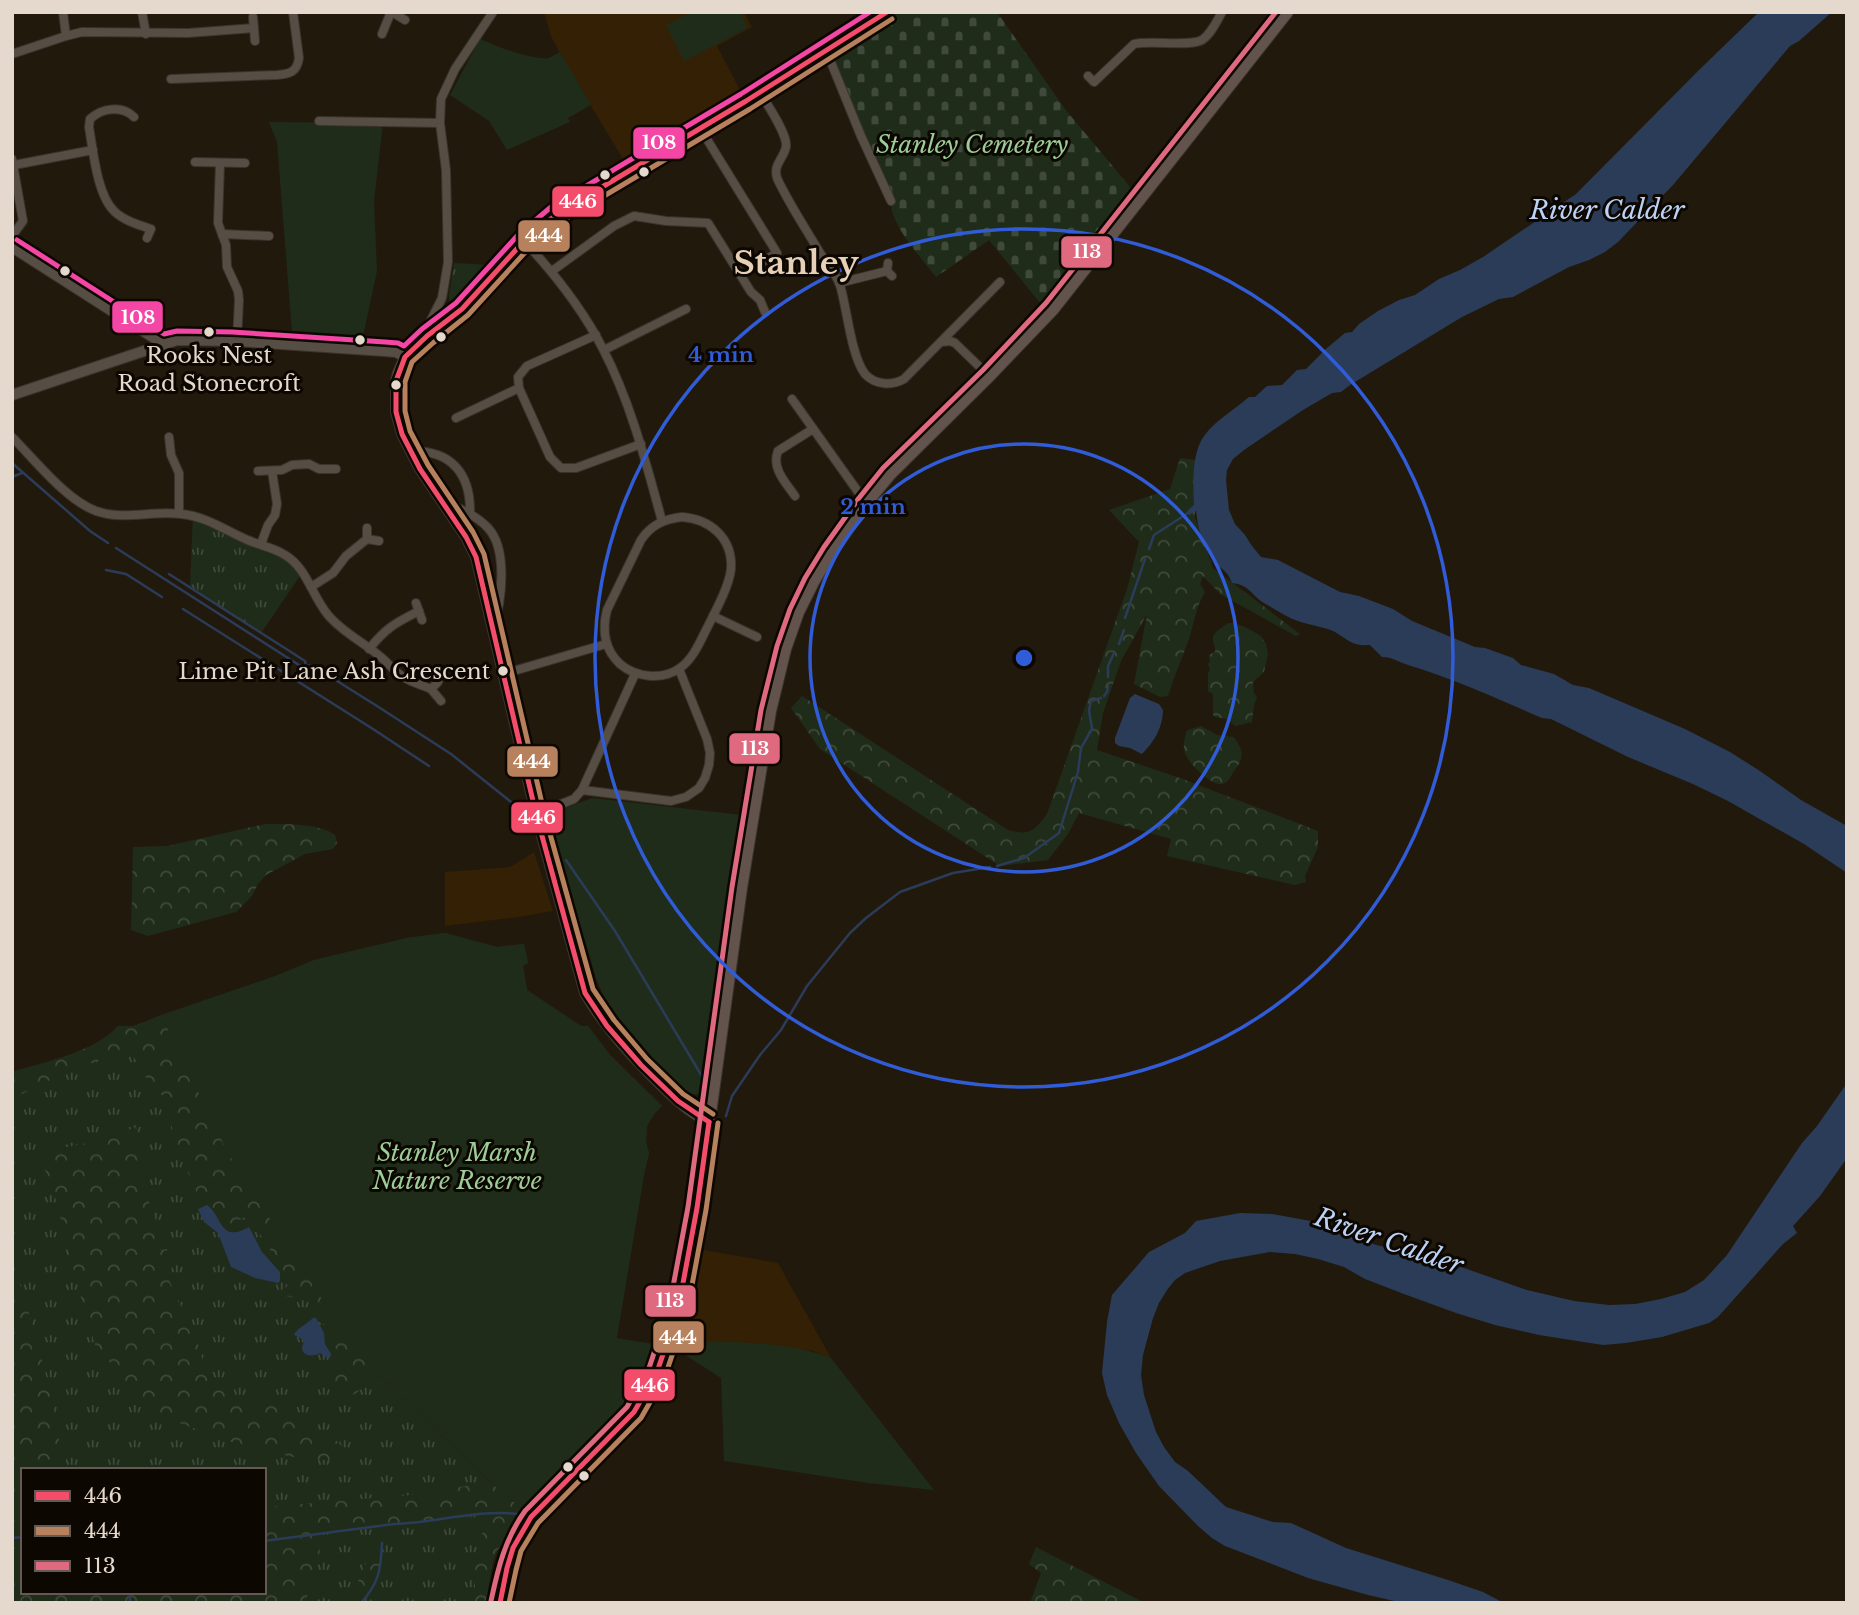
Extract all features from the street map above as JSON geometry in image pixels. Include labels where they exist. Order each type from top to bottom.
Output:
[{"type":"main road","points":[[500,1603],[510,1553],[519,1534],[531,1517],[634,1412],[657,1372],[668,1343],[678,1310],[696,1208],[741,887],[769,711],[785,649],[813,582],[831,552],[890,474],[1053,309],[1287,12]]},
{"type":"street","points":[[63,12],[66,36]]},
{"type":"street","points":[[142,12],[146,34]]},
{"type":"street","points":[[174,81],[277,75],[295,71],[299,58],[293,12]]},
{"type":"street","points":[[382,34],[391,12],[405,20]]},
{"type":"street","points":[[421,341],[442,298],[448,262],[441,99],[466,52],[493,12]]},
{"type":"street","points":[[709,1122],[682,1105],[624,1048],[604,1025],[585,993],[536,814],[476,557],[402,434],[396,412],[398,373],[405,357],[421,341],[463,309],[524,241],[557,214],[887,12]]},
{"type":"street","points":[[1088,76],[1094,82],[1134,44],[1202,40],[1222,12]]},
{"type":"street","points":[[253,17],[255,41]]},
{"type":"street","points":[[12,54],[82,33],[188,33],[254,28]]},
{"type":"street","points":[[826,50],[891,201]]},
{"type":"street","points":[[760,92],[786,142],[785,151],[776,166],[777,178],[839,283],[860,364],[866,375],[888,384],[899,383],[1000,282]]},
{"type":"street","points":[[134,117],[127,110],[96,113],[89,119],[89,127],[105,199],[114,211],[125,219],[150,229],[147,238]]},
{"type":"street","points":[[319,121],[440,123]]},
{"type":"street","points":[[700,128],[777,253],[762,262]]},
{"type":"street","points":[[12,236],[23,221],[13,162],[93,150]]},
{"type":"street","points":[[195,162],[245,163]]},
{"type":"street","points":[[220,163],[218,223],[226,245],[227,267],[238,291],[237,341]]},
{"type":"street","points":[[552,271],[614,226],[634,216],[708,223],[751,292],[760,300],[765,312]]},
{"type":"street","points":[[222,234],[269,236]]},
{"type":"street","points":[[524,241],[568,291],[604,350],[641,444],[662,521]]},
{"type":"street","points":[[12,247],[162,343]]},
{"type":"street","points":[[839,283],[889,270]]},
{"type":"street","points":[[442,298],[454,316]]},
{"type":"street","points":[[604,350],[687,309]]},
{"type":"street","points":[[596,335],[527,366],[519,377],[519,387],[550,457],[561,468],[576,468],[641,444]]},
{"type":"street","points":[[12,395],[177,340],[237,341],[384,351],[396,352],[405,357]]},
{"type":"street","points":[[941,342],[955,343],[989,376]]},
{"type":"street","points":[[456,418],[519,387]]},
{"type":"street","points":[[792,400],[866,503]]},
{"type":"street","points":[[795,496],[776,467],[776,456],[778,451],[813,429]]},
{"type":"street","points":[[12,437],[66,492],[97,511],[134,516],[179,513],[273,548],[297,563],[327,614],[339,626],[404,678],[431,689],[441,701]]},
{"type":"street","points":[[169,437],[171,455],[179,472],[179,513]]},
{"type":"street","points":[[410,451],[436,453],[455,466],[468,488],[470,514]]},
{"type":"street","points":[[258,471],[282,470],[292,465],[309,464],[318,469],[336,469]]},
{"type":"street","points":[[261,544],[277,504],[272,471]]},
{"type":"street","points":[[441,500],[470,514],[495,536],[501,561],[498,613],[493,627]]},
{"type":"street","points":[[682,516],[713,526],[725,541],[731,570],[713,616],[695,650],[679,669],[659,675],[635,674],[611,654],[606,643],[605,619],[641,540],[662,521],[682,516]]},
{"type":"street","points":[[311,587],[333,573],[346,556],[367,539],[368,528]]},
{"type":"street","points":[[367,539],[379,541]]},
{"type":"street","points":[[369,649],[384,631],[419,611]]},
{"type":"street","points":[[713,616],[757,638]]},
{"type":"street","points":[[503,674],[606,643]]},
{"type":"street","points":[[582,790],[671,802],[686,797],[699,788],[709,765],[710,752],[679,669]]},
{"type":"street","points":[[536,814],[574,799],[582,790],[635,674]]},
{"type":"street","points":[[431,689],[438,682]]},
{"type":"shaded area","points":[[544,12],[744,12],[752,27],[717,46],[743,96],[626,164],[564,61],[551,36]]},
{"type":"shaded area","points":[[534,852],[553,911],[445,926],[445,872],[510,867]]},
{"type":"shaded area","points":[[698,1249],[778,1263],[831,1358],[813,1351],[765,1345],[682,1340],[691,1301]]},
{"type":"green space","points":[[691,12],[740,12],[748,28],[684,61],[666,25]]},
{"type":"green space","name":"Stanley Cemetery","points":[[887,12],[997,12],[1065,109],[1140,199],[1049,314],[989,240],[936,277],[895,220],[891,201],[826,50]]},
{"type":"green space","points":[[480,39],[534,57],[549,58],[560,52],[591,105],[568,118],[570,122],[507,150],[489,121],[450,95]]},
{"type":"green space","points":[[269,122],[383,123],[374,201],[377,271],[360,350],[293,345],[277,142]]},
{"type":"green space","points":[[454,263],[490,265],[454,304],[450,302],[449,296]]},
{"type":"green space","points":[[1180,458],[1196,460],[1195,517],[1213,568],[1300,634],[1296,636],[1220,594],[1203,576],[1200,584],[1205,592],[1168,696],[1160,697],[1134,684],[1147,614],[1121,661],[1103,713],[1097,750],[1180,778],[1318,831],[1318,847],[1305,876],[1306,882],[1295,885],[1167,856],[1171,839],[1079,813],[1068,834],[1048,860],[1000,866],[820,749],[791,708],[802,696],[1008,830],[1026,832],[1039,825],[1047,814],[1127,589],[1139,542],[1109,510],[1170,489]]},
{"type":"green space","points":[[193,516],[273,548],[302,573],[261,633],[190,587]]},
{"type":"green space","points":[[1228,623],[1245,627],[1261,636],[1268,654],[1264,672],[1253,682],[1257,697],[1252,722],[1235,726],[1227,719],[1213,715],[1213,694],[1208,691],[1209,655],[1215,652],[1213,637]]},
{"type":"green space","points":[[1201,726],[1217,735],[1234,737],[1239,746],[1242,754],[1240,761],[1225,783],[1215,783],[1208,779],[1196,769],[1185,753],[1186,732]]},
{"type":"green space","points":[[592,798],[742,815],[700,1094],[687,1095],[656,1067],[617,1022],[596,978],[562,864],[543,816]]},
{"type":"green space","points":[[265,824],[320,828],[335,835],[337,843],[333,849],[305,854],[266,875],[252,896],[236,912],[148,936],[131,930],[133,847],[167,846]]},
{"type":"green space","name":"Stanley Marsh Nature Reserve","points":[[445,933],[497,947],[524,944],[528,963],[523,966],[527,990],[581,1026],[588,1026],[610,1055],[662,1106],[647,1126],[646,1142],[649,1153],[645,1170],[373,1369],[359,1370],[376,1386],[367,1386],[354,1395],[345,1396],[332,1388],[321,1371],[326,1365],[336,1365],[339,1358],[329,1339],[329,1330],[317,1321],[312,1305],[266,1289],[281,1290],[288,1285],[289,1279],[251,1220],[247,1217],[239,1219],[221,1234],[211,1225],[172,1136],[170,1104],[147,1079],[129,1049],[60,1075],[12,1099],[12,1072],[83,1049],[96,1043],[118,1026],[134,1026],[324,960],[314,960],[407,938]]},
{"type":"green space","name":"Stanley Marsh Nature Reserve","points":[[445,933],[497,947],[524,944],[528,963],[523,966],[527,990],[581,1026],[588,1026],[610,1055],[662,1106],[647,1126],[646,1142],[649,1153],[617,1338],[659,1345],[645,1380],[629,1404],[525,1511],[490,1482],[358,1355],[229,1155],[161,1015],[314,960],[407,938]]},
{"type":"green space","points":[[161,1015],[358,1355],[490,1482],[525,1511],[497,1551],[486,1603],[12,1603],[12,1072],[83,1049],[96,1043],[118,1026],[134,1026]]},
{"type":"green space","points":[[136,1127],[144,1154],[140,1178],[157,1223],[154,1242],[160,1250],[167,1249],[172,1267],[169,1280],[211,1379],[238,1399],[283,1409],[306,1421],[338,1442],[349,1456],[342,1460],[308,1460],[264,1451],[163,1417],[140,1400],[122,1380],[114,1365],[102,1357],[95,1345],[81,1298],[53,1189],[36,1155],[102,1140]]},
{"type":"green space","points":[[13,1267],[17,1270],[49,1386],[59,1438],[54,1468],[21,1468],[21,1524],[12,1521],[12,1326],[17,1326],[12,1311]]},
{"type":"green space","points":[[682,1340],[777,1345],[831,1358],[934,1490],[724,1461],[721,1378],[679,1351]]},
{"type":"green space","points":[[490,1482],[525,1511],[497,1551],[486,1603],[475,1603],[475,1554],[489,1514],[321,1534],[319,1561],[305,1603],[12,1603],[12,1558],[21,1560],[21,1594],[266,1594],[266,1507],[411,1495]]},
{"type":"green space","points":[[374,1543],[382,1543],[380,1568],[375,1582],[361,1603],[349,1603]]},
{"type":"green space","points":[[1036,1547],[1145,1603],[1030,1603],[1041,1573],[1029,1564]]},
{"type":"water","name":"River Calder","points":[[1759,12],[1832,12],[1790,46],[1673,185],[1618,242],[1605,252],[1569,267],[1513,297],[1499,299],[1462,317],[1341,392],[1332,393],[1303,410],[1244,450],[1233,459],[1227,470],[1229,510],[1235,524],[1261,557],[1278,560],[1340,592],[1393,609],[1412,621],[1475,647],[1513,658],[1521,665],[1554,674],[1573,685],[1589,688],[1685,729],[1730,752],[1801,800],[1847,826],[1847,873],[1804,844],[1693,784],[1628,757],[1551,719],[1542,718],[1442,677],[1382,657],[1370,645],[1355,644],[1331,630],[1285,615],[1260,600],[1247,588],[1232,583],[1226,572],[1215,565],[1215,558],[1201,537],[1196,511],[1189,515],[1187,511],[1194,505],[1197,450],[1204,436],[1215,424],[1267,386],[1282,385],[1297,370],[1306,369],[1345,333],[1352,332],[1378,311],[1415,295],[1439,279],[1483,257],[1576,194]]},
{"type":"water","points":[[1135,694],[1159,704],[1163,710],[1157,734],[1142,754],[1115,743],[1130,698]]},
{"type":"water","name":"River Calder","points":[[1847,1083],[1847,1158],[1820,1196],[1793,1226],[1797,1233],[1783,1244],[1718,1317],[1709,1323],[1662,1337],[1603,1345],[1539,1335],[1456,1313],[1365,1279],[1344,1267],[1295,1254],[1270,1252],[1220,1261],[1185,1273],[1167,1290],[1153,1318],[1143,1355],[1141,1375],[1144,1395],[1156,1432],[1175,1462],[1226,1507],[1273,1522],[1291,1523],[1346,1548],[1483,1592],[1504,1603],[1403,1603],[1308,1578],[1225,1546],[1198,1526],[1159,1486],[1119,1423],[1107,1395],[1102,1373],[1112,1295],[1149,1252],[1185,1233],[1196,1221],[1240,1213],[1272,1214],[1311,1221],[1376,1245],[1417,1254],[1527,1290],[1574,1301],[1609,1305],[1661,1299],[1685,1292],[1704,1280],[1727,1255],[1802,1143]]},
{"type":"water","points":[[207,1205],[227,1230],[232,1232],[249,1227],[262,1252],[280,1272],[278,1283],[255,1278],[231,1267],[218,1233],[204,1222],[198,1209]]},
{"type":"water","points":[[316,1318],[324,1333],[330,1358],[320,1353],[307,1355],[302,1348],[304,1340],[294,1335]]},
{"type":"waterway","points":[[12,463],[90,531],[108,543]]},
{"type":"waterway","points":[[12,477],[22,473]]},
{"type":"waterway","points":[[1149,549],[1154,535],[1188,513]]},
{"type":"waterway","points":[[116,548],[299,665],[313,666],[377,706],[451,754],[516,806]]},
{"type":"waterway","points":[[1125,618],[1145,559]]},
{"type":"waterway","points":[[106,570],[126,574],[162,597]]},
{"type":"waterway","points":[[169,574],[305,661],[306,667]]},
{"type":"waterway","points":[[183,609],[429,766]]},
{"type":"waterway","points":[[1119,644],[1124,630]]},
{"type":"waterway","points":[[1108,677],[1108,666],[1114,653]]},
{"type":"waterway","points":[[1104,696],[1108,686]]},
{"type":"waterway","points":[[997,866],[1024,858],[1059,833],[1078,772],[1081,748],[1092,729],[1089,710],[1091,701],[1101,698]]},
{"type":"waterway","points":[[566,860],[615,931],[703,1078]]},
{"type":"waterway","points":[[726,1116],[732,1096],[781,1030],[807,986],[850,933],[900,892],[953,873],[990,867]]},
{"type":"waterway","points":[[266,1541],[471,1515],[517,1514]]},
{"type":"waterway","points":[[12,1538],[21,1537]]},
{"type":"waterway","points":[[361,1603],[372,1589],[378,1575],[382,1543]]},
{"type":"waterway","points":[[130,1594],[130,1603]]},
{"type":"transit line","name":"108","points":[[17,240],[164,334],[177,331],[232,332],[398,343],[404,346],[456,303],[518,235],[551,207],[741,94],[870,12]]},
{"type":"transit line","name":"446","points":[[709,1122],[678,1101],[641,1065],[607,1026],[585,993],[536,814],[476,557],[466,537],[420,469],[402,434],[396,412],[396,381],[405,357],[462,309],[524,241],[557,214],[746,101],[887,12]]},
{"type":"transit line","name":"113","points":[[491,1601],[503,1554],[518,1522],[525,1511],[627,1407],[649,1368],[669,1308],[688,1207],[732,887],[761,710],[777,646],[805,578],[824,547],[883,468],[983,370],[1046,303],[1276,12]]},
{"type":"transit line","name":"444","points":[[713,1114],[683,1094],[647,1059],[614,1020],[593,989],[544,812],[484,554],[473,532],[428,465],[410,431],[405,411],[405,382],[412,362],[468,315],[530,247],[562,221],[750,109],[892,19]]},
{"type":"transit line","name":"446","points":[[500,1603],[513,1548],[531,1517],[634,1412],[657,1372],[678,1310],[697,1208],[709,1122]]},
{"type":"transit line","name":"444","points":[[509,1603],[521,1551],[538,1523],[641,1418],[665,1376],[687,1312],[706,1210],[718,1123]]},
{"type":"place","name":"Rooks Nest Road Stonecroft","points":[[209,332]]},
{"type":"place","name":"Lime Pit Lane Ash Crescent","points":[[503,671]]},
{"type":"district","name":"Stanley","points":[[796,263]]}]
